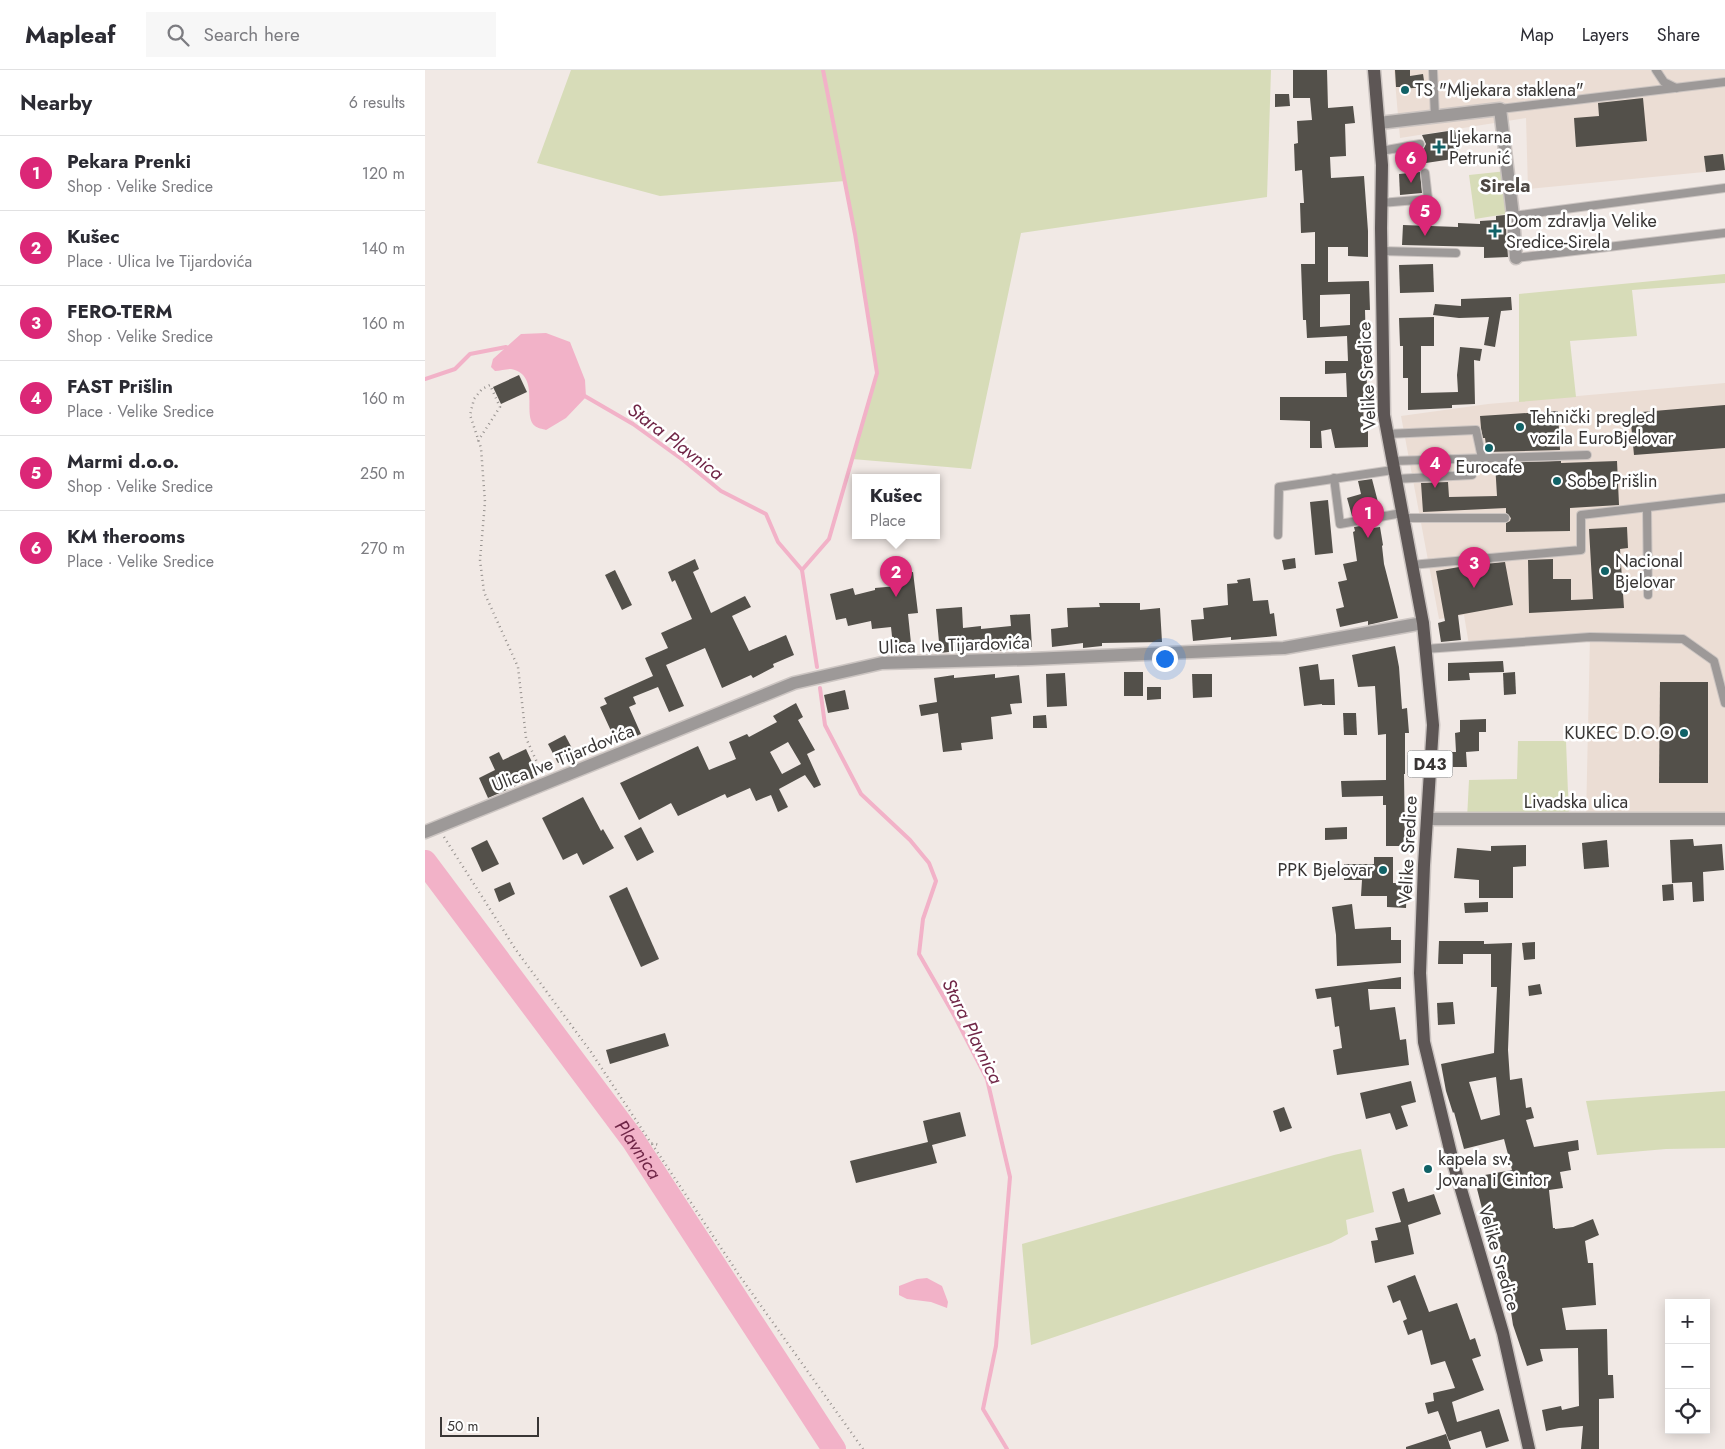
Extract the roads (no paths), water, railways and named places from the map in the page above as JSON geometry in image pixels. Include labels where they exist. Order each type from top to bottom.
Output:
[{"type":"main road","name":"Velike Sredice","points":[[1374,70],[1381,151],[1384,415],[1423,623],[1433,725],[1420,973],[1424,1042],[1450,1150],[1503,1333],[1529,1449]]},
{"type":"street","points":[[1379,123],[1500,109],[1513,216],[1516,258]]},
{"type":"street","name":"Ulica Ive Tijardovića","points":[[433,833],[546,784],[794,683],[882,663],[1031,660],[1284,648],[1423,623]]},
{"type":"street","name":"Livadska ulica","points":[[1427,819],[1725,819]]},
{"type":"lane","points":[[1433,70],[1435,117]]},
{"type":"lane","points":[[1656,70],[1664,82],[1676,88]]},
{"type":"lane","points":[[1500,109],[1725,82]]},
{"type":"lane","points":[[1381,151],[1419,144]]},
{"type":"lane","points":[[1381,204],[1428,199],[1425,173]]},
{"type":"lane","points":[[1513,216],[1725,188]]},
{"type":"lane","points":[[1516,258],[1725,233]]},
{"type":"lane","points":[[1381,251],[1456,253]]},
{"type":"lane","points":[[1387,434],[1476,430],[1482,458]]},
{"type":"lane","points":[[1278,535],[1279,487],[1482,458],[1587,455]]},
{"type":"lane","points":[[1393,470],[1472,475]]},
{"type":"lane","points":[[1334,478],[1340,524],[1402,515],[1505,518]]},
{"type":"lane","points":[[1411,565],[1581,550],[1581,515],[1725,498]]},
{"type":"lane","points":[[1647,508],[1648,595]]},
{"type":"lane","points":[[1425,648],[1590,637],[1683,639],[1714,661],[1725,703]]},
{"type":"waterway","points":[[802,570],[829,539],[877,373],[855,234],[823,70]]},
{"type":"waterway","name":"Stara Plavnica","points":[[425,379],[455,369],[470,354],[506,347],[509,349]]},
{"type":"waterway","name":"Stara Plavnica","points":[[583,395],[633,424],[683,460],[721,491],[766,514],[778,542],[802,570],[817,667]]},
{"type":"waterway","name":"Stara Plavnica","points":[[820,688],[825,725],[861,794],[910,840],[929,863],[936,881],[923,919],[919,954],[954,1015],[987,1079],[1010,1177],[996,1346],[983,1409],[1007,1449]]},
{"type":"waterway","name":"Plavnica","points":[[425,862],[633,1140],[834,1449]]},
{"type":"place","name":"TS \"Mljekara staklena\"","points":[[1405,90]]},
{"type":"place","name":"Ljekarna Petrunić","points":[[1439,147]]},
{"type":"place","name":"KM therooms","points":[[1411,183]]},
{"type":"place","name":"Dom zdravlja Velike Sredice-Sirela","points":[[1495,231]]},
{"type":"place","name":"Marmi d.o.o.","points":[[1425,236]]},
{"type":"place","name":"Tehnički pregled vozila EuroBjelovar","points":[[1520,427]]},
{"type":"place","name":"Eurocafe","points":[[1489,448]]},
{"type":"place","name":"Sobe Prišlin","points":[[1557,481]]},
{"type":"place","name":"FAST Prišlin","points":[[1435,488]]},
{"type":"place","name":"Pekara Prenki","points":[[1368,538]]},
{"type":"place","name":"Nacional Bjelovar","points":[[1605,571]]},
{"type":"place","name":"FERO-TERM","points":[[1474,588]]},
{"type":"place","name":"Kušec","points":[[896,597]]},
{"type":"place","name":"KUKEC D.O.O","points":[[1684,733]]},
{"type":"place","name":"PPK Bjelovar","points":[[1383,870]]},
{"type":"place","name":"kapela sv. Jovana i Cintor","points":[[1428,1169]]},
{"type":"district","name":"Sirela","points":[[1505,185]]}]
